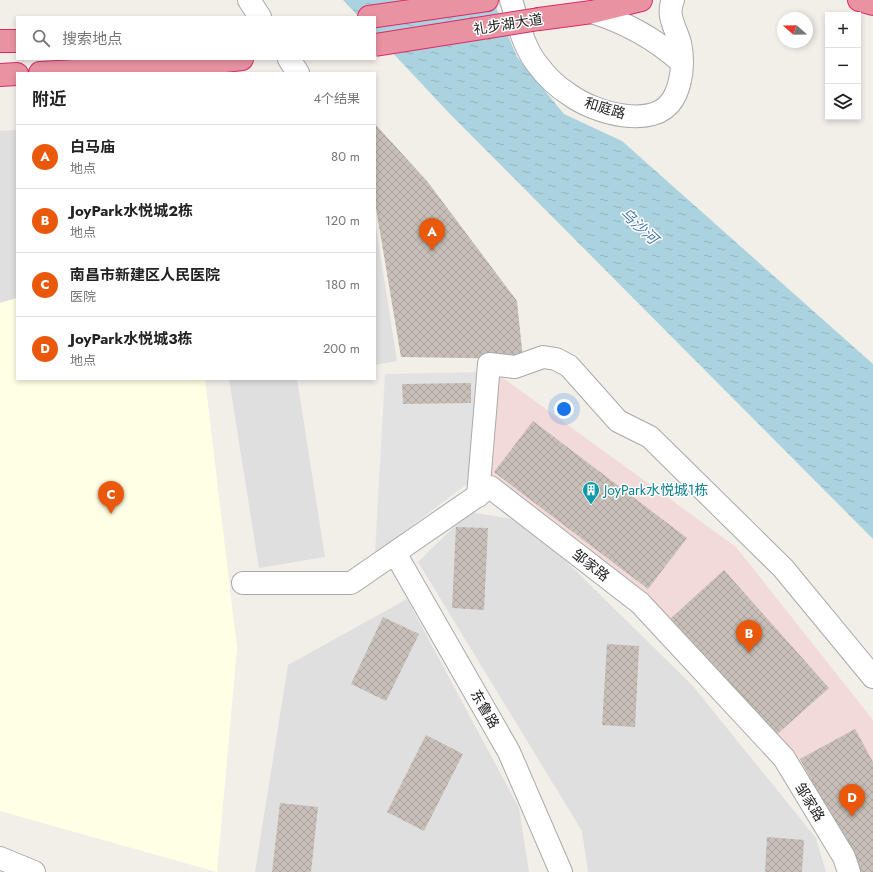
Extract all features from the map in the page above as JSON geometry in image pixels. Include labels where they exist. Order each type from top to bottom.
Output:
[{"type":"highway","name":"礼步湖大道","points":[[376,16],[487,0]]},
{"type":"highway","name":"礼步湖大道","points":[[376,45],[592,12],[641,0]]},
{"type":"highway","points":[[859,0],[873,4]]},
{"type":"highway","points":[[0,41],[16,41]]},
{"type":"highway","points":[[58,72],[199,64],[233,60]]},
{"type":"highway","points":[[0,75],[16,74]]},
{"type":"street","points":[[249,0],[259,16]]},
{"type":"street","name":"和庭路","points":[[511,0],[527,48],[536,63],[557,86],[582,102],[625,116],[638,117],[649,115],[661,110],[672,101],[679,87],[681,75],[680,44],[670,15],[673,0]]},
{"type":"street","points":[[592,12],[609,17],[665,47],[680,61]]},
{"type":"street","points":[[290,60],[297,72]]},
{"type":"street","points":[[478,496],[489,364],[515,367],[543,357],[556,359],[569,366],[618,421],[650,436],[784,568],[873,677]]},
{"type":"street","name":"邹家路","points":[[244,583],[352,583],[490,487],[640,603],[784,758],[844,857],[849,872]]},
{"type":"street","name":"东鲁路","points":[[395,553],[509,752],[561,872]]},
{"type":"street","points":[[0,858],[34,872]]},
{"type":"shaded area","points":[[16,130],[16,298],[0,303],[0,131]]},
{"type":"shaded area","points":[[376,226],[397,361],[376,365]]},
{"type":"shaded area","points":[[16,298],[16,380],[205,380],[237,648],[217,872],[0,811],[0,303]]},
{"type":"shaded area","points":[[483,372],[481,473],[375,554],[385,374]]},
{"type":"shaded area","points":[[499,375],[736,547],[873,720],[873,872],[855,872],[795,763],[648,601],[484,480]]},
{"type":"shaded area","points":[[229,380],[297,380],[325,557],[259,568]]},
{"type":"shaded area","points":[[469,512],[525,521],[692,685],[816,838],[826,872],[588,872],[582,831],[418,562]]},
{"type":"shaded area","points":[[407,599],[519,808],[529,872],[255,872],[288,665]]},
{"type":"water","name":"乌沙河","points":[[343,0],[493,0],[517,57],[564,114],[622,141],[873,364],[873,539],[449,113],[376,35],[376,16],[358,16]]},
{"type":"building","points":[[376,125],[427,181],[517,301],[523,359],[401,357],[376,208]]},
{"type":"building","points":[[471,383],[471,403],[403,404],[402,384]]},
{"type":"building","name":"JoyPark水悦城1栋","points":[[533,421],[687,538],[648,589],[494,472]]},
{"type":"building","points":[[456,527],[488,528],[484,610],[452,608]]},
{"type":"building","points":[[724,570],[829,688],[775,736],[670,619]]},
{"type":"building","points":[[383,617],[419,634],[386,701],[351,684]]},
{"type":"building","points":[[607,644],[639,646],[635,727],[602,725]]},
{"type":"building","points":[[855,729],[873,762],[873,872],[860,872],[800,759]]},
{"type":"building","points":[[426,735],[463,754],[424,831],[387,812]]},
{"type":"building","points":[[280,803],[318,807],[311,872],[272,872]]},
{"type":"building","points":[[767,837],[804,840],[802,872],[765,872]]},
{"type":"place","name":"白马庙","points":[[432,251]]},
{"type":"place","name":"JoyPark水悦城1栋","points":[[591,505]]},
{"type":"place","name":"南昌市新建区人民医院","points":[[111,514]]},
{"type":"place","name":"JoyPark水悦城2栋","points":[[749,653]]},
{"type":"place","name":"JoyPark水悦城3栋","points":[[852,817]]}]
